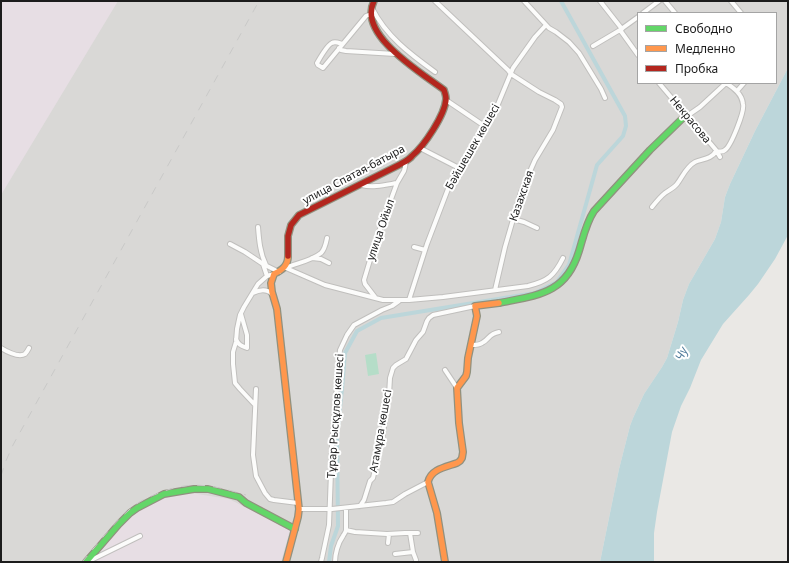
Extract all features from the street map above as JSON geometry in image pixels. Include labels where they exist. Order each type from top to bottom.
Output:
[{"type":"street","points":[[435,1],[511,74]]},
{"type":"street","points":[[524,1],[549,28],[569,42],[579,53],[605,98]]},
{"type":"street","points":[[600,1],[637,54]]},
{"type":"street","points":[[644,12],[659,1]]},
{"type":"street","points":[[665,1],[673,12]]},
{"type":"street","points":[[731,1],[740,12]]},
{"type":"street","points":[[372,3],[371,14],[374,24],[384,41],[397,54],[444,90],[446,100],[486,127]]},
{"type":"street","points":[[372,3],[381,24],[389,34],[410,53],[435,72]]},
{"type":"street","points":[[342,44],[333,42],[329,45],[317,63],[318,65],[323,68],[366,16],[371,14]]},
{"type":"street","points":[[593,46],[621,30],[637,18]]},
{"type":"street","points":[[374,24],[381,24]]},
{"type":"street","name":"Бәйшешек көшесі","points":[[409,300],[425,250],[448,189],[459,168],[486,127],[513,68],[546,24]]},
{"type":"street","points":[[339,48],[346,51],[397,54]]},
{"type":"street","name":"Казахская","points":[[495,290],[505,247],[521,192],[535,160],[553,130],[562,107],[555,100],[539,92],[511,74]]},
{"type":"street","name":"Некрасова","points":[[660,84],[720,157]]},
{"type":"street","points":[[457,388],[466,376],[467,372],[468,358],[477,316],[476,306],[541,295],[562,281],[571,270],[575,262],[588,221],[594,211],[673,126],[700,107],[725,84]]},
{"type":"street","points":[[652,207],[665,192],[677,184],[687,168],[695,162],[712,156],[716,151],[720,152],[727,149],[736,130],[744,105],[738,92],[727,84]]},
{"type":"street","points":[[738,92],[743,84]]},
{"type":"street","name":"улица Спатая-батыра","points":[[286,562],[298,517],[299,506],[277,309],[271,283],[288,260],[288,236],[291,225],[299,215],[412,158],[432,131],[443,111],[446,100]]},
{"type":"street","points":[[420,148],[459,168]]},
{"type":"street","name":"улица Ойыл","points":[[375,298],[365,284],[364,280],[376,240],[397,183],[404,171],[406,161]]},
{"type":"street","points":[[361,184],[376,186],[397,183]]},
{"type":"street","points":[[513,219],[537,228]]},
{"type":"street","points":[[258,227],[260,247],[267,276]]},
{"type":"street","points":[[255,405],[240,390],[235,382],[233,352],[241,313],[258,284],[267,276],[312,258],[322,252],[327,238]]},
{"type":"street","points":[[230,244],[265,265],[324,285],[383,300],[399,301],[528,286],[542,282],[554,274],[563,258]]},
{"type":"street","points":[[414,247],[425,250]]},
{"type":"street","points":[[312,258],[321,259],[330,263]]},
{"type":"street","points":[[252,293],[265,290],[270,291],[273,294]]},
{"type":"street","name":"Тұрар Рысқұлов көшесі","points":[[321,562],[331,509],[332,446],[340,350],[347,335],[354,325],[399,301]]},
{"type":"street","name":"Атамұра көшесі","points":[[360,506],[364,500],[370,481],[373,478],[379,454],[389,395],[390,378],[393,368],[406,359],[416,340],[423,332],[427,320],[433,315],[476,306]]},
{"type":"street","points":[[236,339],[241,346],[247,348],[247,335],[241,313]]},
{"type":"street","points":[[472,345],[479,345],[493,333],[499,332]]},
{"type":"street","points":[[1,348],[21,355],[26,353],[29,348]]},
{"type":"street","points":[[445,370],[457,388],[463,446],[462,458],[457,463],[433,472],[428,478],[437,513],[445,562]]},
{"type":"street","points":[[256,389],[253,455],[256,476],[270,499],[299,506],[331,509],[344,508],[392,502],[428,482]]},
{"type":"street","points":[[87,562],[130,513],[164,494],[175,492],[194,489],[208,489],[239,496],[246,503],[295,529]]},
{"type":"street","points":[[335,562],[335,557],[342,536],[346,532],[344,508]]},
{"type":"street","points":[[346,530],[389,534],[418,533]]},
{"type":"street","points":[[410,533],[416,560]]},
{"type":"street","points":[[388,543],[389,534]]},
{"type":"street","points":[[87,562],[140,536]]},
{"type":"street","points":[[395,554],[413,552]]},
{"type":"shaded area","points":[[1,1],[788,1],[788,68],[755,131],[730,184],[725,197],[721,222],[715,239],[689,284],[683,300],[667,358],[644,394],[633,418],[619,469],[600,562],[1,562]]},
{"type":"shaded area","points":[[1,1],[118,1],[1,195]]},
{"type":"shaded area","points":[[185,492],[229,499],[290,530],[281,562],[89,562],[133,513],[155,500]]},
{"type":"green space","points":[[376,353],[379,374],[368,376],[365,355]]},
{"type":"water","name":"Чу","points":[[788,68],[788,235],[775,259],[758,284],[723,324],[701,360],[681,406],[672,432],[657,512],[654,533],[654,562],[600,562],[619,469],[633,418],[644,394],[667,358],[683,300],[689,284],[715,239],[721,222],[725,197],[730,184],[755,131]]},
{"type":"waterway","points":[[329,562],[331,546],[338,526],[337,436],[345,353],[357,331],[381,318],[535,293],[557,282],[569,265],[597,165],[623,136],[626,126],[625,116],[561,1]]},
{"type":"railway","points":[[1,476],[13,445],[259,1]]},
{"type":"railway","points":[[82,562],[120,518],[137,504],[153,495],[181,486],[192,485],[202,485],[246,495]]},
{"type":"traffic: fast","points":[[499,303],[526,298],[549,290],[566,276],[573,265],[594,211],[650,150],[686,115]]},
{"type":"traffic: fast","points":[[86,562],[119,524],[137,508],[164,494],[194,489],[208,489],[239,497],[246,503],[295,529]]},
{"type":"traffic: slow","points":[[286,562],[299,509],[277,309],[271,283],[274,274],[286,265],[288,256]]},
{"type":"traffic: slow","points":[[445,562],[437,513],[428,482],[432,474],[436,471],[457,463],[462,458],[463,452],[459,423],[457,388],[466,376],[467,372],[468,358],[477,316],[475,306],[499,303]]},
{"type":"traffic: jam","points":[[288,256],[288,236],[291,225],[299,215],[408,160],[428,138],[445,106],[446,98],[444,90],[394,52],[383,40],[375,27],[371,14],[374,1]]}]
